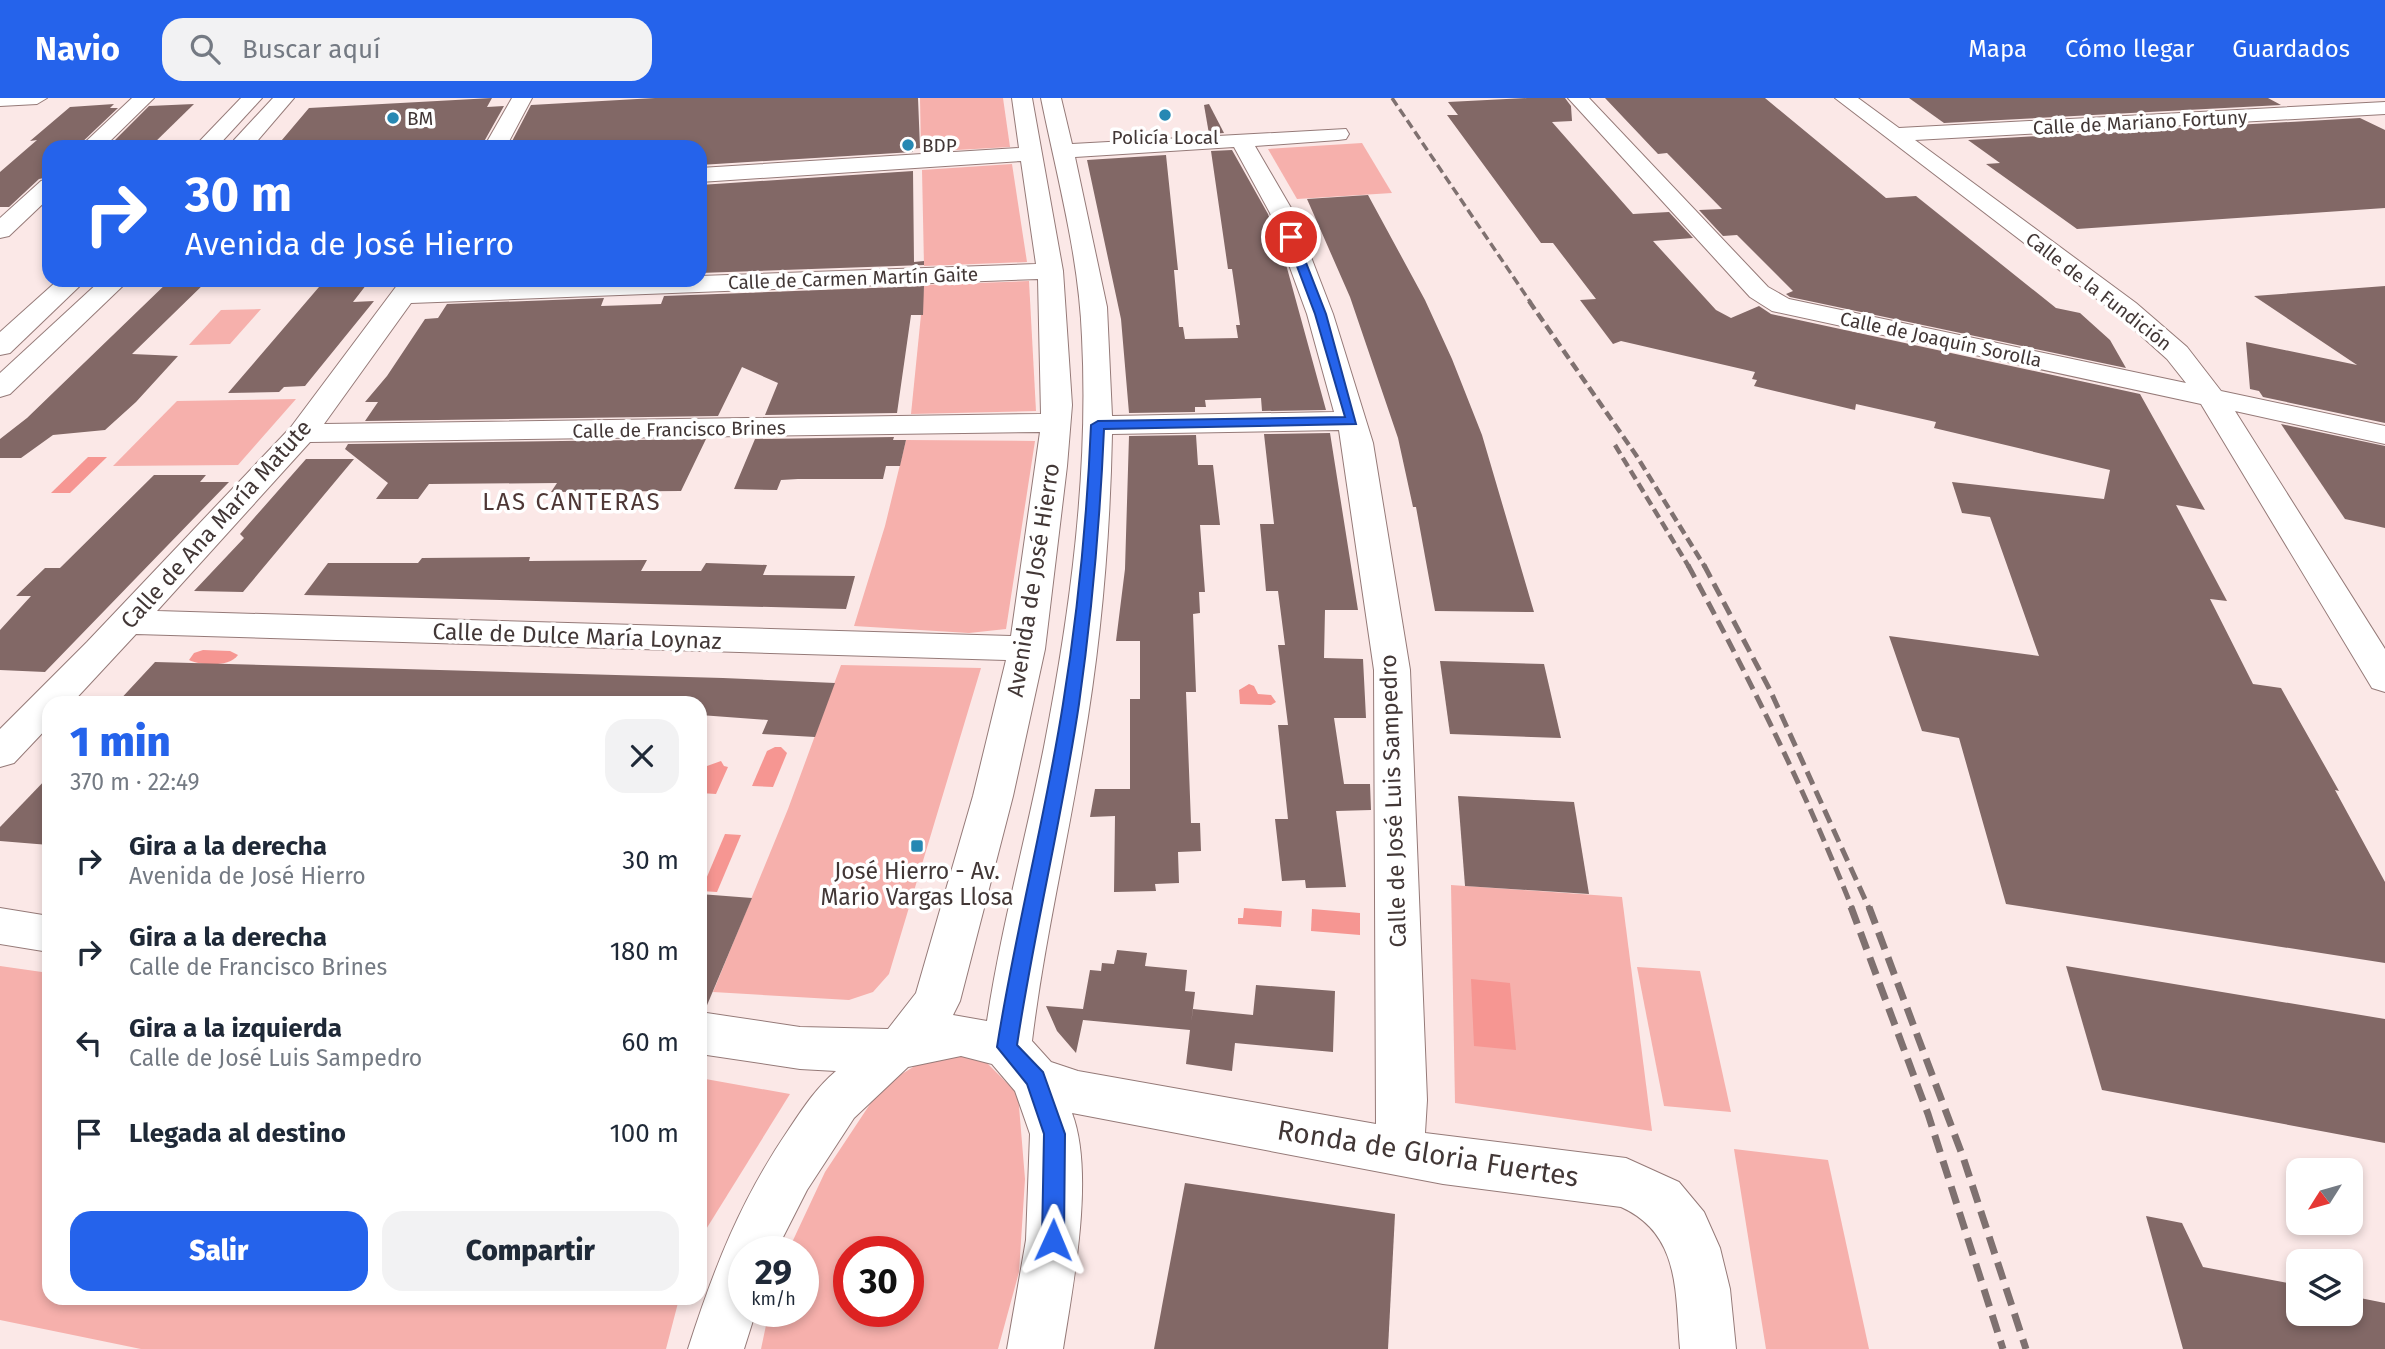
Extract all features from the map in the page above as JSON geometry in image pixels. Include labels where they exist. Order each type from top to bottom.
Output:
[{"type":"street","points":[[0,100],[37,98]]},
{"type":"street","points":[[99,140],[144,98]]},
{"type":"street","points":[[212,140],[252,98]]},
{"type":"street","points":[[247,140],[284,98]]},
{"type":"street","points":[[499,140],[522,98]]},
{"type":"street","name":"Avenida de José Hierro","points":[[1021,1063],[1018,974],[1053,808],[1073,693],[1093,531],[1098,425],[1096,335],[1087,269],[1048,153],[1022,98]]},
{"type":"street","name":"Avenida de José Hierro","points":[[756,1236],[789,1173],[836,1101],[898,1048],[937,1000],[993,796],[1027,649],[1056,423],[1048,153],[1051,98]]},
{"type":"street","name":"Calle de Joaquín Sorolla","points":[[1578,98],[1768,299],[1781,305],[2385,435]]},
{"type":"street","name":"Calle de la Fundición","points":[[1845,98],[2127,309],[2177,353],[2211,397],[2385,679]]},
{"type":"street","name":"Calle de Mariano Fortuny","points":[[1895,135],[2381,111]]},
{"type":"street","points":[[707,174],[1339,134]]},
{"type":"street","name":"Calle de José Luis Sampedro","points":[[1241,140],[1282,213],[1320,314],[1352,421],[1392,670],[1402,1100],[1399,1152]]},
{"type":"street","points":[[0,231],[42,192]]},
{"type":"street","name":"Calle de Carmen Martín Gaite","points":[[707,280],[1050,271]]},
{"type":"street","points":[[0,347],[66,287]]},
{"type":"street","points":[[0,388],[108,287]]},
{"type":"street","name":"Calle de Ana María Matute","points":[[55,696],[302,433],[409,287]]},
{"type":"street","points":[[1098,425],[1352,421]]},
{"type":"street","name":"Calle de Francisco Brines","points":[[302,433],[1056,423]]},
{"type":"street","name":"Calle de Dulce María Loynaz","points":[[127,622],[1027,649]]},
{"type":"street","name":"Calle de Ana María Matute","points":[[0,753],[42,710]]},
{"type":"street","points":[[0,926],[42,932]]},
{"type":"street","name":"Ronda de Gloria Fuertes","points":[[707,1034],[800,1048],[898,1048],[961,1035],[1078,1093],[1399,1152],[1626,1183],[1660,1200],[1685,1227],[1696,1254],[1708,1349]]},
{"type":"street","points":[[1021,1063],[1055,1134],[1053,1240],[1035,1349]]},
{"type":"street","points":[[716,1349],[728,1311]]},
{"type":"shaded area","points":[[920,98],[1003,98],[1010,147],[921,152]]},
{"type":"shaded area","points":[[1362,143],[1392,193],[1297,199],[1268,149]]},
{"type":"shaded area","points":[[1012,164],[1027,262],[924,266],[922,170]]},
{"type":"shaded area","points":[[1029,281],[1036,411],[911,414],[924,285]]},
{"type":"shaded area","points":[[261,309],[230,344],[189,345],[221,310]]},
{"type":"shaded area","points":[[296,399],[238,465],[113,466],[177,401]]},
{"type":"shaded area","points":[[906,440],[1035,441],[1006,629],[969,633],[854,626],[885,526]]},
{"type":"shaded area","points":[[88,457],[107,457],[70,493],[51,493]]},
{"type":"shaded area","points":[[203,650],[230,651],[238,655],[229,662],[215,664],[189,660],[194,653]]},
{"type":"shaded area","points":[[841,665],[981,668],[889,974],[873,992],[849,1000],[713,992],[788,809]]},
{"type":"shaded area","points":[[1249,684],[1254,686],[1258,694],[1271,695],[1276,702],[1271,705],[1240,704],[1239,690]]},
{"type":"shaded area","points":[[781,747],[787,753],[773,787],[752,786],[767,751]]},
{"type":"shaded area","points":[[721,761],[728,767],[716,794],[707,793],[707,766]]},
{"type":"shaded area","points":[[725,834],[741,835],[717,892],[707,891],[707,877]]},
{"type":"shaded area","points":[[1451,885],[1622,897],[1652,1131],[1455,1103]]},
{"type":"shaded area","points":[[1244,908],[1282,911],[1281,927],[1238,924],[1238,918],[1243,918]]},
{"type":"shaded area","points":[[1312,909],[1360,913],[1360,935],[1311,931]]},
{"type":"shaded area","points":[[0,966],[42,972],[42,1305],[677,1305],[666,1349],[141,1349],[0,1320]]},
{"type":"shaded area","points":[[1637,967],[1700,971],[1731,1112],[1664,1106]]},
{"type":"shaded area","points":[[1471,979],[1510,983],[1516,1050],[1474,1046]]},
{"type":"shaded area","points":[[979,1055],[1018,1094],[1025,1179],[1019,1272],[998,1349],[761,1349],[766,1327],[819,1327],[819,1236],[795,1236],[825,1172],[882,1086],[928,1058]]},
{"type":"shaded area","points":[[707,1079],[790,1094],[707,1228]]},
{"type":"shaded area","points":[[1734,1149],[1828,1160],[1869,1349],[1766,1349]]},
{"type":"building","points":[[492,98],[487,107],[504,106],[485,140],[282,140],[309,108]]},
{"type":"building","points":[[655,98],[918,98],[920,148],[913,149],[913,152],[707,165],[707,140],[513,140],[531,105]]},
{"type":"building","points":[[1565,98],[1571,106],[1572,121],[1552,122],[1633,214],[1669,212],[1693,238],[1653,241],[1716,310],[1731,318],[1759,306],[1771,314],[2140,394],[2205,510],[2176,505],[2227,601],[2210,599],[2253,684],[2281,688],[2339,791],[2335,790],[2385,882],[2385,963],[2006,904],[1959,738],[1922,731],[1889,636],[2039,656],[1990,517],[1962,513],[1952,482],[2104,499],[2110,470],[1934,428],[1936,422],[1856,404],[1855,410],[1754,386],[1757,380],[1752,379],[1755,372],[1621,341],[1613,344],[1580,300],[1596,299],[1553,243],[1541,243],[1447,115],[1458,115],[1448,102]]},
{"type":"building","points":[[1605,98],[1765,98],[1886,198],[1916,196],[2056,308],[2080,313],[2110,340],[2126,368],[1790,297],[1786,294],[1793,291],[1737,235],[1723,236],[1699,210],[1722,209],[1667,153],[1658,154]]},
{"type":"building","points":[[1909,98],[2268,98],[2281,105],[1944,123]]},
{"type":"building","points":[[114,104],[110,108],[118,108],[84,140],[42,140],[42,178],[9,207],[0,207],[0,172],[37,140],[30,141],[70,107]]},
{"type":"building","points":[[194,104],[157,140],[115,140],[149,106]]},
{"type":"building","points":[[1209,104],[1224,133],[1209,134],[1204,105]]},
{"type":"building","points":[[2360,118],[2385,130],[2385,208],[2077,229],[1986,164],[2000,163],[1968,140]]},
{"type":"building","points":[[1232,150],[1268,214],[1287,268],[1326,410],[1262,411],[1261,398],[1205,400],[1206,407],[1195,407],[1195,412],[1129,413],[1121,319],[1087,160],[1166,155],[1178,270],[1174,270],[1179,327],[1183,327],[1185,339],[1238,338],[1236,325],[1240,325],[1236,296],[1232,269],[1228,269],[1211,151]]},
{"type":"building","points":[[913,171],[914,262],[924,261],[924,265],[707,273],[707,185]]},
{"type":"building","points":[[1368,195],[1425,300],[1452,359],[1482,435],[1534,612],[1435,611],[1416,507],[1413,507],[1398,438],[1350,297],[1307,199]]},
{"type":"building","points":[[924,286],[923,315],[911,315],[897,413],[765,415],[778,383],[742,367],[718,416],[365,421],[378,402],[365,402],[387,376],[425,319],[438,318],[447,304],[604,298],[601,306],[661,304],[664,296]]},
{"type":"building","points":[[2385,286],[2385,423],[2263,397],[2259,391],[2250,389],[2246,342],[2357,365],[2254,296]]},
{"type":"building","points":[[163,287],[201,287],[132,354],[178,356],[136,402],[105,430],[53,435],[21,458],[0,458],[0,439],[27,418]]},
{"type":"building","points":[[319,287],[365,287],[353,302],[374,301],[305,386],[284,387],[279,392],[228,393]]},
{"type":"building","points":[[2281,424],[2385,446],[2385,528],[2345,519]]},
{"type":"building","points":[[1330,433],[1358,610],[1325,610],[1324,658],[1363,659],[1366,718],[1334,718],[1344,784],[1370,784],[1371,810],[1336,811],[1346,887],[1306,888],[1305,880],[1282,881],[1275,819],[1288,819],[1278,725],[1288,725],[1278,645],[1285,645],[1278,591],[1266,591],[1260,524],[1274,524],[1264,434]]},
{"type":"building","points":[[1196,435],[1198,465],[1213,465],[1220,525],[1200,525],[1205,592],[1199,592],[1200,613],[1193,614],[1196,692],[1186,692],[1191,823],[1200,823],[1201,851],[1178,852],[1179,883],[1155,884],[1156,891],[1114,892],[1115,816],[1090,817],[1095,789],[1130,789],[1130,699],[1140,699],[1140,641],[1116,641],[1125,569],[1129,436]]},
{"type":"building","points":[[894,437],[893,440],[906,440],[900,466],[886,466],[883,479],[781,480],[777,490],[734,489],[755,439]]},
{"type":"building","points":[[706,439],[681,491],[551,492],[557,483],[429,484],[418,499],[376,499],[388,483],[345,449],[348,444]]},
{"type":"building","points":[[306,459],[354,459],[243,592],[194,591],[244,538],[240,534]]},
{"type":"building","points":[[154,475],[206,475],[200,482],[229,482],[45,672],[0,670],[0,630],[31,596],[16,596],[45,568],[60,568]]},
{"type":"building","points":[[530,557],[529,561],[647,560],[641,571],[701,571],[706,563],[767,565],[763,575],[855,576],[846,609],[304,595],[328,563],[418,563],[422,558]]},
{"type":"building","points":[[1440,661],[1544,664],[1561,738],[1450,734]]},
{"type":"building","points":[[155,662],[835,683],[815,737],[762,734],[768,720],[707,716],[707,696],[123,696]]},
{"type":"building","points":[[42,783],[42,844],[0,841],[0,827]]},
{"type":"building","points":[[1458,796],[1574,802],[1589,894],[1465,886]]},
{"type":"building","points":[[707,895],[752,898],[707,1005]]},
{"type":"building","points":[[1117,950],[1147,953],[1145,966],[1187,970],[1185,991],[1195,992],[1191,1024],[1193,1009],[1253,1015],[1256,985],[1335,991],[1333,1052],[1235,1043],[1232,1071],[1186,1064],[1190,1030],[1083,1020],[1076,1053],[1057,1031],[1046,1006],[1083,1009],[1090,970],[1101,971],[1102,963],[1114,964]]},
{"type":"building","points":[[2066,966],[2385,1019],[2385,1143],[2102,1090]]},
{"type":"building","points":[[1185,1183],[1395,1214],[1388,1349],[1154,1349]]},
{"type":"building","points":[[2146,1216],[2182,1223],[2203,1267],[2286,1283],[2286,1326],[2363,1326],[2363,1299],[2385,1303],[2385,1349],[2183,1349]]},
{"type":"railway","points":[[1392,98],[1531,303]]},
{"type":"railway","points":[[1529,301],[1636,455],[1705,567]]},
{"type":"railway","points":[[1615,445],[1689,567]]},
{"type":"railway","points":[[1688,565],[1775,734],[1852,908]]},
{"type":"railway","points":[[1704,565],[1770,690],[1869,908]]},
{"type":"railway","points":[[1851,907],[1928,1114],[2003,1349]]},
{"type":"railway","points":[[1869,907],[1963,1157],[2026,1349]]},
{"type":"place","name":"Policía Local","points":[[1165,115]]},
{"type":"place","name":"BM","points":[[393,118]]},
{"type":"place","name":"BDP","points":[[908,145]]},
{"type":"place","name":"José Hierro - Av. Mario Vargas Llosa","points":[[917,846]]},
{"type":"district","name":"LAS CANTERAS","points":[[572,502]]},
{"type":"route","points":[[1053,1240],[1055,1134],[1035,1079],[1007,1047],[1020,962],[1053,808],[1071,706],[1093,531],[1098,425],[1352,421],[1320,314],[1291,237]]}]
